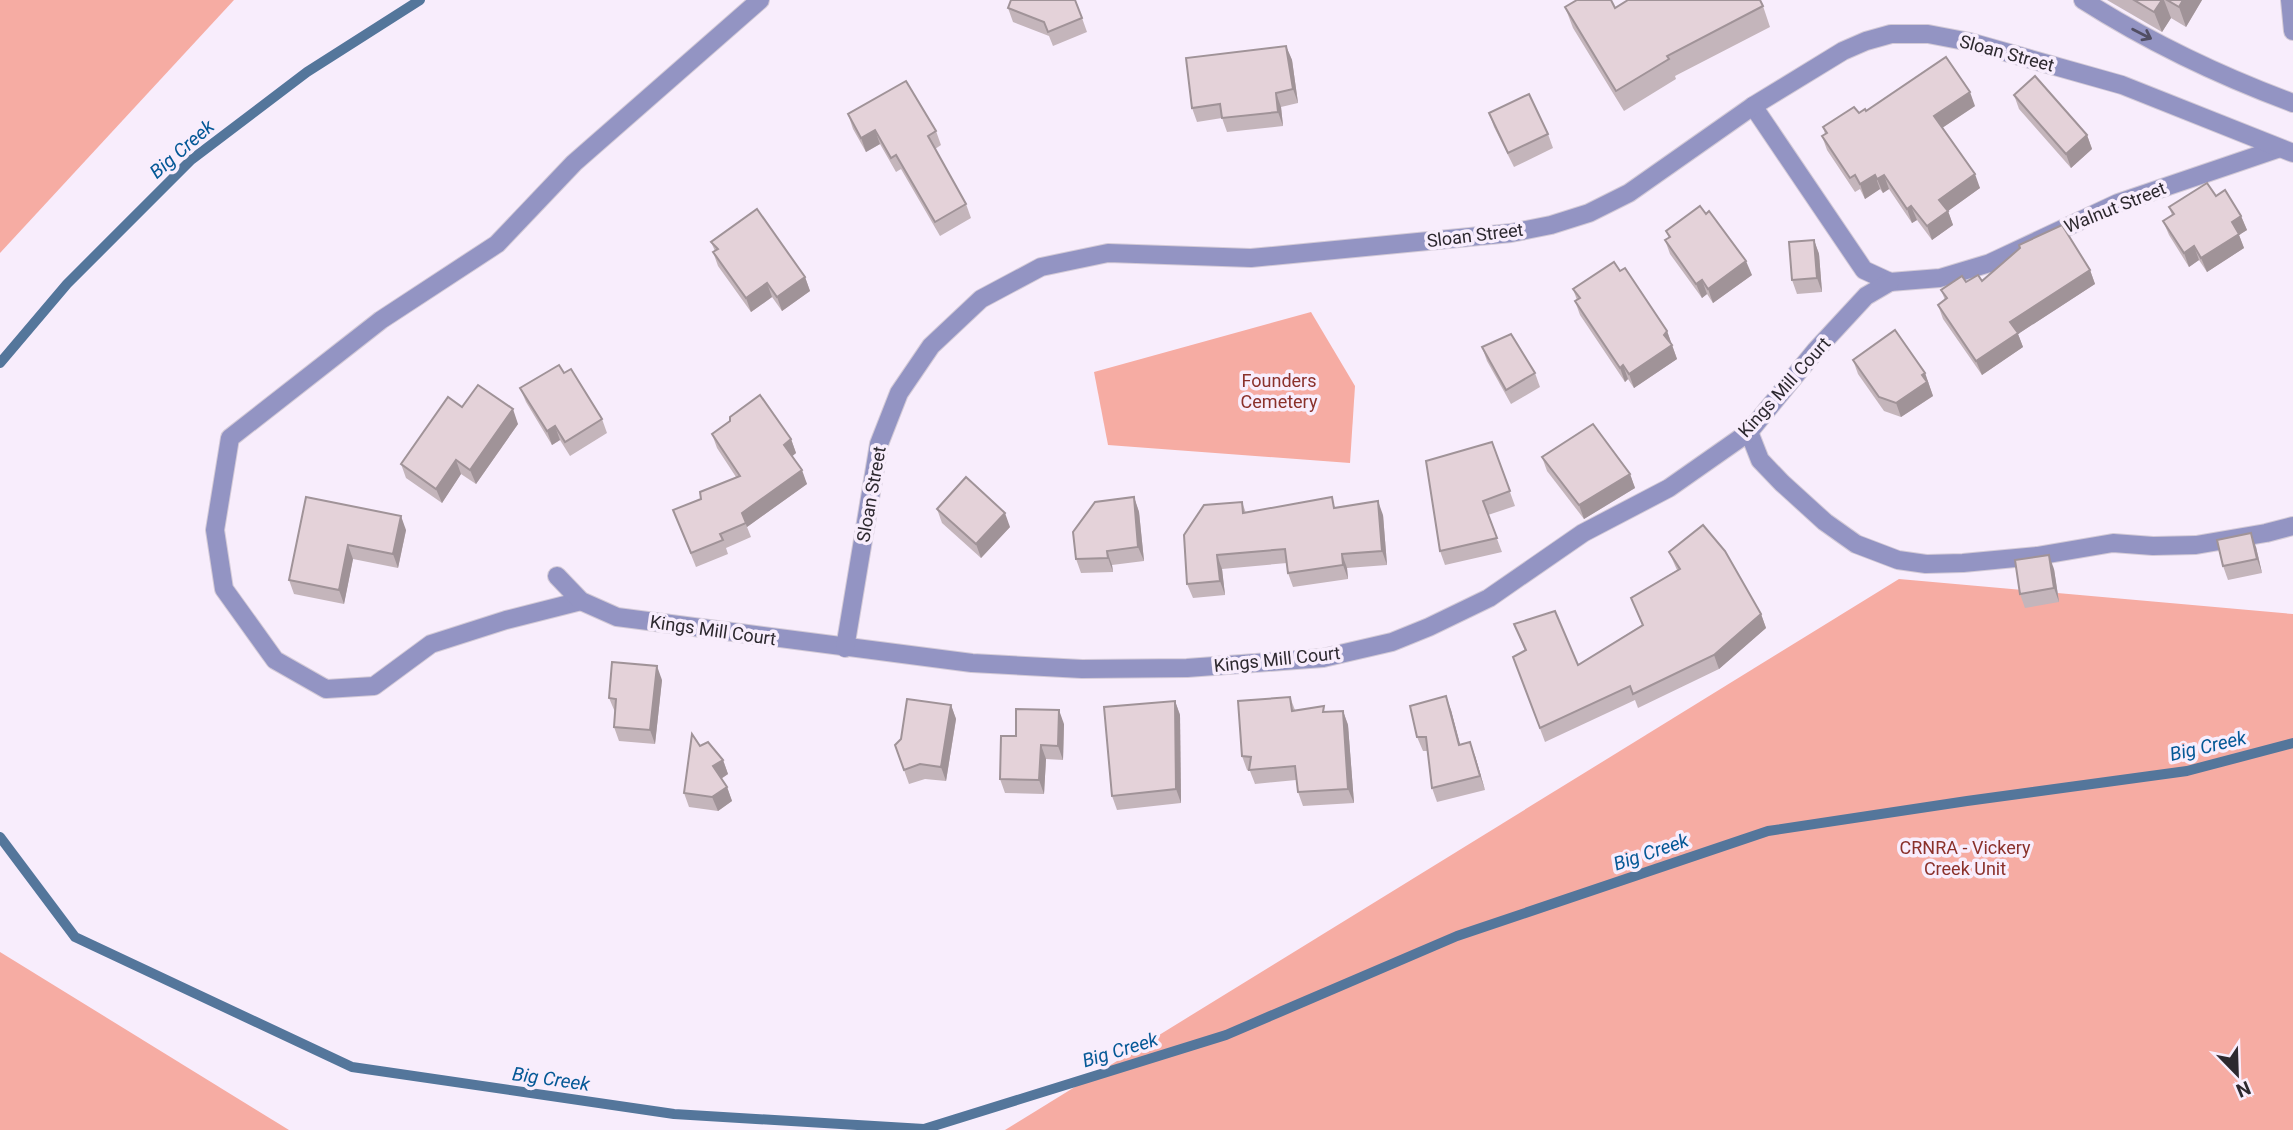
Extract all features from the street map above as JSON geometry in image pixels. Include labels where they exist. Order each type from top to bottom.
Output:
[{"type":"street","points":[[581,601],[506,620],[431,644],[374,686],[327,689],[275,660],[224,589],[215,530],[230,438],[381,320],[497,244],[574,163],[760,0]]},
{"type":"street","points":[[2083,0],[2117,22],[2232,80],[2293,103]]},
{"type":"street","points":[[2290,0],[2293,31]]},
{"type":"street","name":"Sloan Street","points":[[845,648],[878,444],[899,393],[930,346],[981,299],[1041,267],[1108,253],[1251,258],[1511,233],[1551,225],[1589,213],[1629,193],[1754,106],[1843,51],[1891,34],[1928,34],[1970,42],[2122,85],[2285,151]]},
{"type":"street","points":[[1754,106],[1864,270],[1890,282]]},
{"type":"street","name":"Walnut Street","points":[[1890,282],[1940,278],[1990,263],[2118,202],[2285,151]]},
{"type":"street","name":"Kings Mill Court","points":[[557,576],[581,601],[617,617],[972,663],[1082,669],[1187,668],[1310,659],[1358,650],[1392,642],[1489,598],[1583,533],[1669,488],[1749,432],[1816,350],[1866,296],[1890,282]]},
{"type":"street","points":[[1749,432],[1760,460],[1825,522],[1856,544],[1898,560],[1926,564],[1963,564],[2037,556],[2113,542],[2153,546],[2196,545],[2293,526]]},
{"type":"green space","points":[[0,0],[234,0],[0,253]]},
{"type":"green space","name":"Founders Cemetery","points":[[1311,312],[1355,386],[1350,463],[1108,445],[1094,372]]},
{"type":"green space","name":"CRNRA - Vickery Creek Unit","points":[[1899,579],[2293,614],[2293,1130],[1005,1130]]},
{"type":"green space","points":[[0,952],[289,1130],[0,1130]]},
{"type":"building","points":[[1011,0],[1075,0],[1082,18],[1048,32],[1044,22],[1008,8]]},
{"type":"building","points":[[1577,0],[1611,0],[1615,8],[1628,0],[1760,0],[1763,6],[1667,56],[1669,59],[1616,91],[1565,7]]},
{"type":"building","points":[[2134,0],[2162,0],[2154,12]]},
{"type":"building","points":[[2167,0],[2183,0],[2179,7]]},
{"type":"building","points":[[1286,46],[1293,89],[1276,93],[1278,112],[1222,118],[1220,104],[1192,108],[1186,58]]},
{"type":"building","points":[[1946,57],[1970,92],[1934,116],[1975,174],[1939,200],[1948,211],[1927,226],[1911,206],[1907,209],[1884,175],[1877,179],[1875,175],[1860,184],[1855,175],[1850,178],[1822,136],[1827,133],[1823,127],[1854,107],[1859,113],[1865,109],[1866,111]]},
{"type":"building","points":[[2035,76],[2087,135],[2066,154],[2014,95]]},
{"type":"building","points":[[906,81],[936,131],[928,136],[966,204],[935,222],[896,155],[891,158],[875,130],[861,138],[848,114]]},
{"type":"building","points":[[1529,94],[1548,134],[1508,153],[1489,113]]},
{"type":"building","points":[[2207,183],[2216,196],[2225,190],[2241,216],[2232,222],[2239,234],[2201,258],[2194,246],[2184,253],[2163,221],[2174,214],[2169,207]]},
{"type":"building","points":[[1700,206],[1706,214],[1709,211],[1746,261],[1708,289],[1702,280],[1696,284],[1665,240],[1670,237],[1666,231]]},
{"type":"building","points":[[757,209],[805,277],[777,297],[767,283],[746,298],[713,252],[718,249],[711,242]]},
{"type":"building","points":[[2062,225],[2090,270],[2010,322],[2018,333],[1976,361],[1938,305],[1947,298],[1941,290],[1962,276],[1966,282],[1978,275],[1982,281],[2020,248],[2019,245]]},
{"type":"building","points":[[1814,240],[1817,278],[1792,280],[1789,242]]},
{"type":"building","points":[[1614,262],[1620,271],[1625,268],[1667,331],[1664,335],[1672,345],[1629,374],[1623,365],[1620,368],[1575,301],[1580,298],[1573,289]]},
{"type":"building","points":[[1895,330],[1925,373],[1922,375],[1927,382],[1896,403],[1879,397],[1853,360]]},
{"type":"building","points":[[1511,334],[1535,373],[1506,390],[1482,347]]},
{"type":"building","points":[[559,365],[564,373],[571,369],[602,419],[565,442],[555,426],[547,431],[520,388]]},
{"type":"building","points":[[478,385],[513,409],[470,470],[456,460],[436,489],[401,464],[448,397],[462,407]]},
{"type":"building","points":[[760,395],[791,439],[784,445],[802,470],[742,513],[746,523],[720,534],[723,540],[691,553],[673,510],[701,499],[700,492],[740,476],[712,434]]},
{"type":"building","points":[[1593,424],[1630,474],[1579,505],[1542,457]]},
{"type":"building","points":[[1492,442],[1510,491],[1483,501],[1497,538],[1440,551],[1426,461]]},
{"type":"building","points":[[966,477],[1005,513],[976,544],[937,509]]},
{"type":"building","points":[[306,497],[401,516],[393,554],[348,545],[339,590],[289,580]]},
{"type":"building","points":[[1134,497],[1138,547],[1107,551],[1108,558],[1076,559],[1073,532],[1095,502]]},
{"type":"building","points":[[1332,497],[1334,508],[1378,501],[1382,551],[1342,554],[1343,565],[1288,573],[1285,549],[1217,555],[1220,581],[1187,584],[1184,535],[1204,505],[1242,502],[1243,513]]},
{"type":"building","points":[[1703,525],[1725,551],[1761,614],[1714,655],[1633,694],[1630,686],[1540,728],[1513,657],[1526,650],[1514,624],[1555,611],[1578,665],[1643,625],[1631,598],[1680,569],[1669,552]]},
{"type":"building","points":[[2251,533],[2257,559],[2223,566],[2217,540]]},
{"type":"building","points":[[2049,555],[2054,588],[2020,594],[2015,560]]},
{"type":"building","points":[[612,662],[657,666],[650,730],[614,727],[616,699],[609,698]]},
{"type":"building","points":[[1446,696],[1459,745],[1470,742],[1480,776],[1432,788],[1426,737],[1417,737],[1410,706]]},
{"type":"building","points":[[1290,697],[1292,711],[1324,706],[1323,712],[1343,711],[1348,789],[1298,792],[1295,766],[1249,770],[1251,757],[1242,756],[1238,701]]},
{"type":"building","points":[[907,699],[951,705],[941,767],[920,764],[904,770],[895,745],[901,739]]},
{"type":"building","points":[[1175,701],[1176,789],[1112,796],[1104,707]]},
{"type":"building","points":[[1016,709],[1059,710],[1058,746],[1041,745],[1039,780],[1000,779],[1001,736],[1016,736]]},
{"type":"building","points":[[692,734],[700,746],[708,742],[723,760],[713,766],[727,787],[712,797],[684,793]]},
{"type":"waterway","name":"Big Creek","points":[[0,363],[67,284],[191,160],[307,72],[420,0]]},
{"type":"waterway","name":"Big Creek","points":[[0,837],[75,937],[352,1067],[674,1114],[924,1129],[1226,1035],[1457,936],[1768,831],[2187,771],[2293,743]]}]
